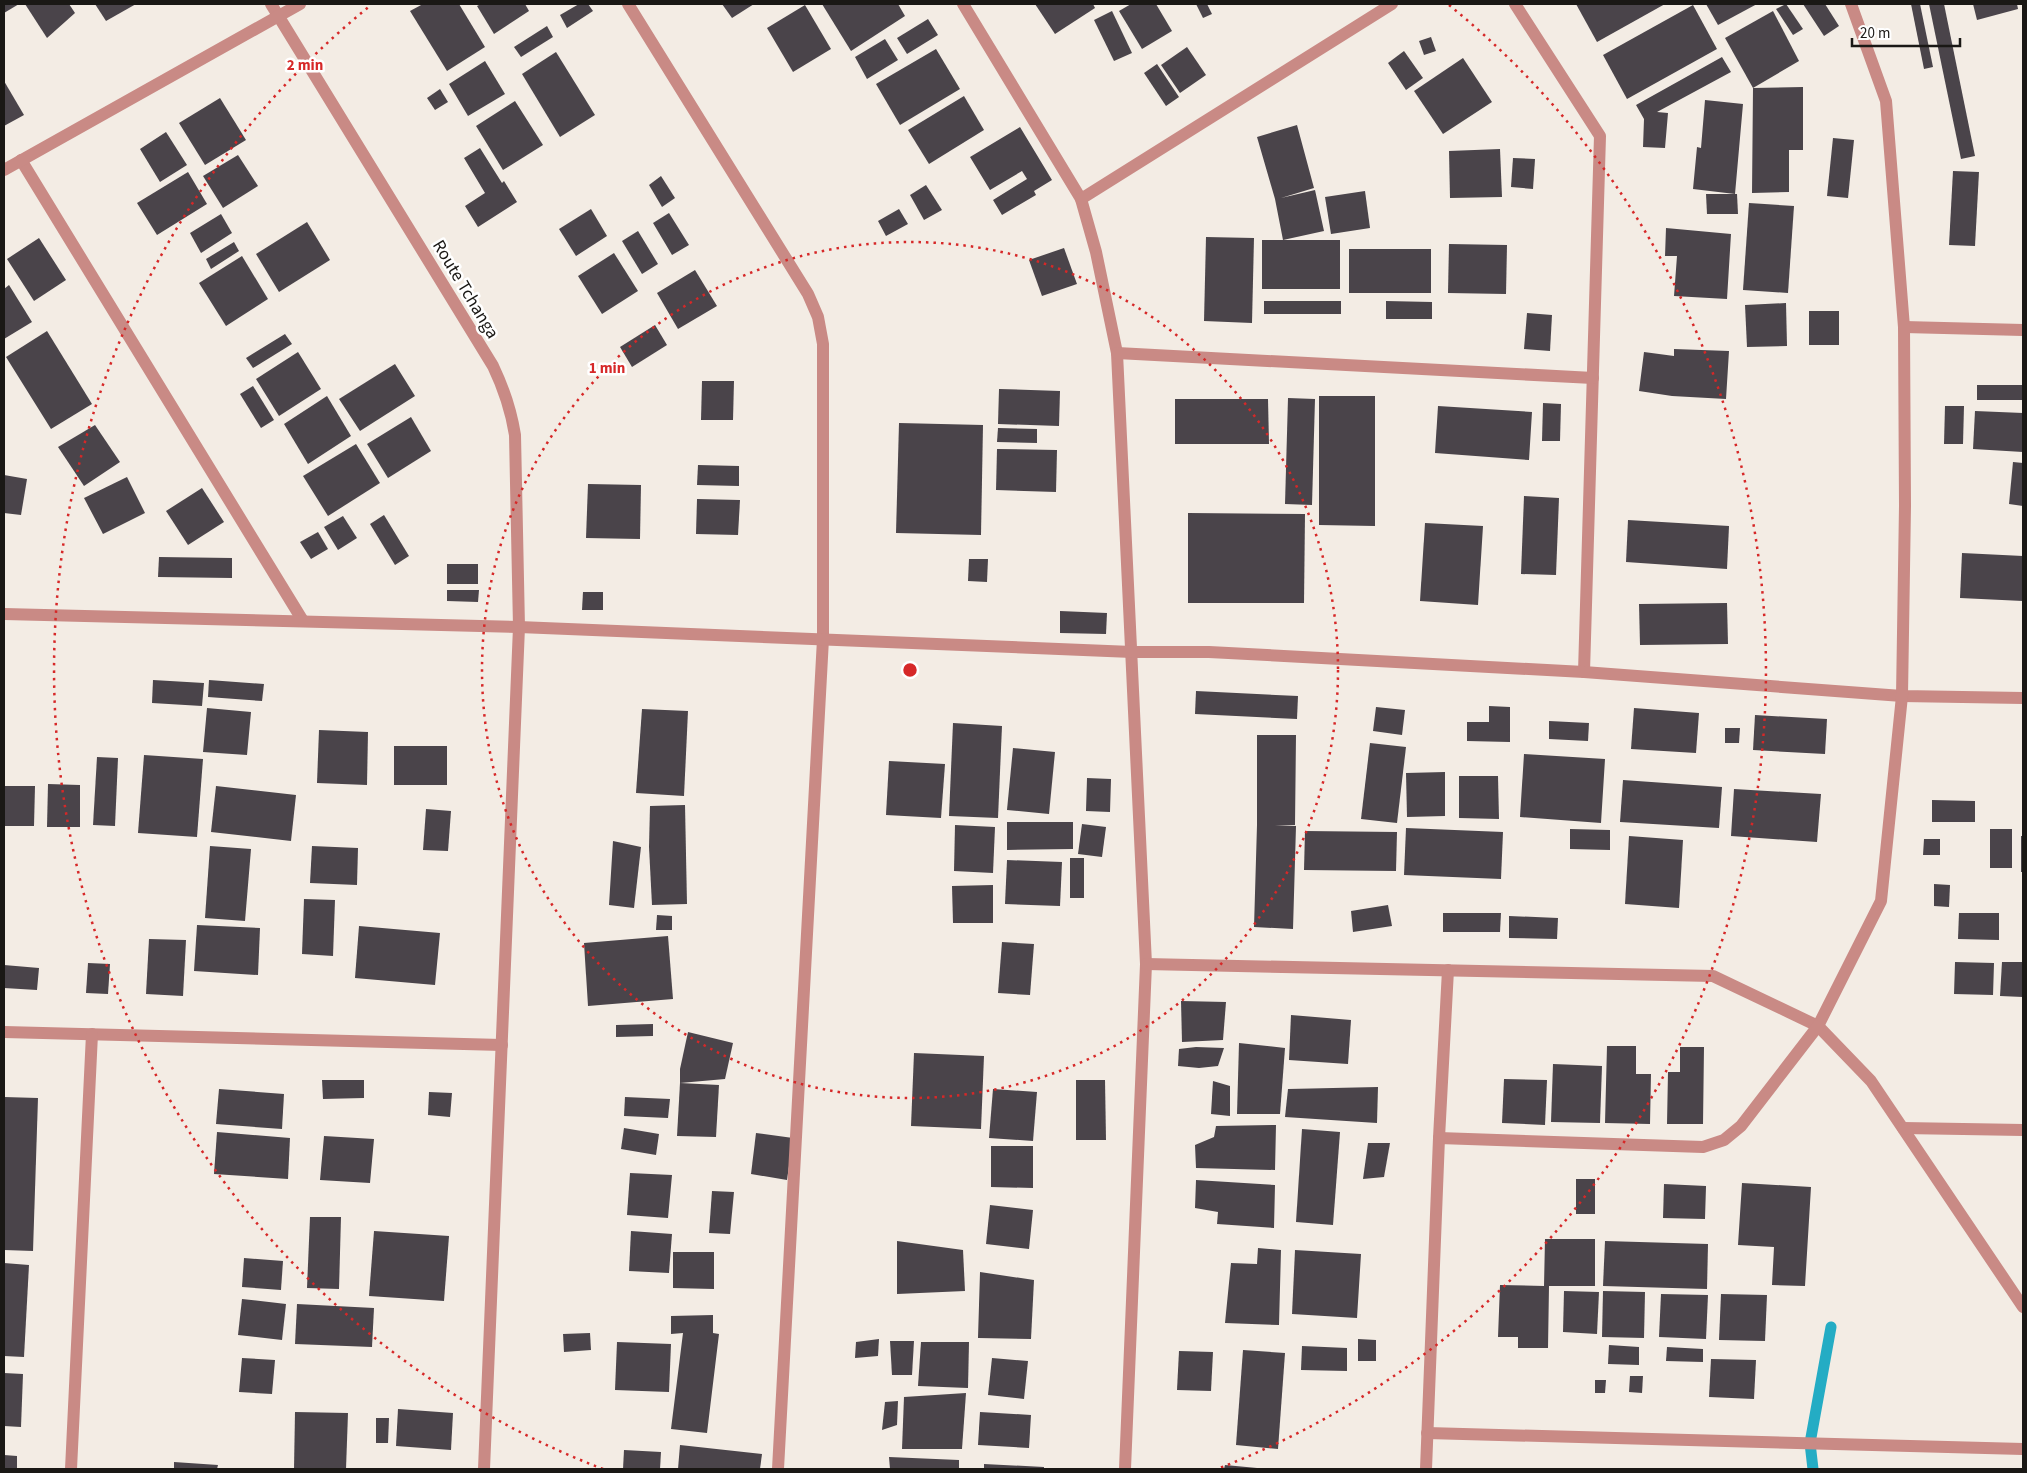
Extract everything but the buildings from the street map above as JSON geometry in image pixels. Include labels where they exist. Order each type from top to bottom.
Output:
[{"type":"street","name":"Route Tchanga","points":[[271,4],[501,382],[510,408],[515,435],[519,627],[484,1469]]},
{"type":"street","points":[[4,170],[280,17],[300,4]]},
{"type":"street","points":[[628,4],[808,294],[818,317],[823,344],[823,639],[778,1469]]},
{"type":"street","points":[[964,4],[1081,199],[1096,252],[1117,354],[1146,964],[1125,1469]]},
{"type":"street","points":[[1081,199],[1392,4]]},
{"type":"street","points":[[1515,4],[1600,136],[1584,672]]},
{"type":"street","points":[[1439,1138],[1703,1148],[1724,1140],[1740,1126],[1818,1026],[1881,901],[1902,696],[1905,506],[1904,327],[1886,101],[1851,4]]},
{"type":"street","points":[[21,160],[303,621]]},
{"type":"street","points":[[1904,327],[2023,330]]},
{"type":"street","points":[[1117,354],[1592,378]]},
{"type":"street","points":[[4,614],[519,627],[1132,652],[1208,652],[1584,672],[1902,696],[2023,698]]},
{"type":"street","points":[[1146,964],[1713,976],[1818,1026],[1871,1081],[2023,1307]]},
{"type":"street","points":[[1426,1469],[1439,1138],[1448,970]]},
{"type":"street","points":[[4,1032],[502,1045]]},
{"type":"street","points":[[71,1469],[92,1034]]},
{"type":"street","points":[[1903,1128],[2023,1130]]},
{"type":"street","points":[[1428,1433],[2023,1449]]},
{"type":"waterway","points":[[1813,1469],[1810,1443],[1831,1327]]}]
